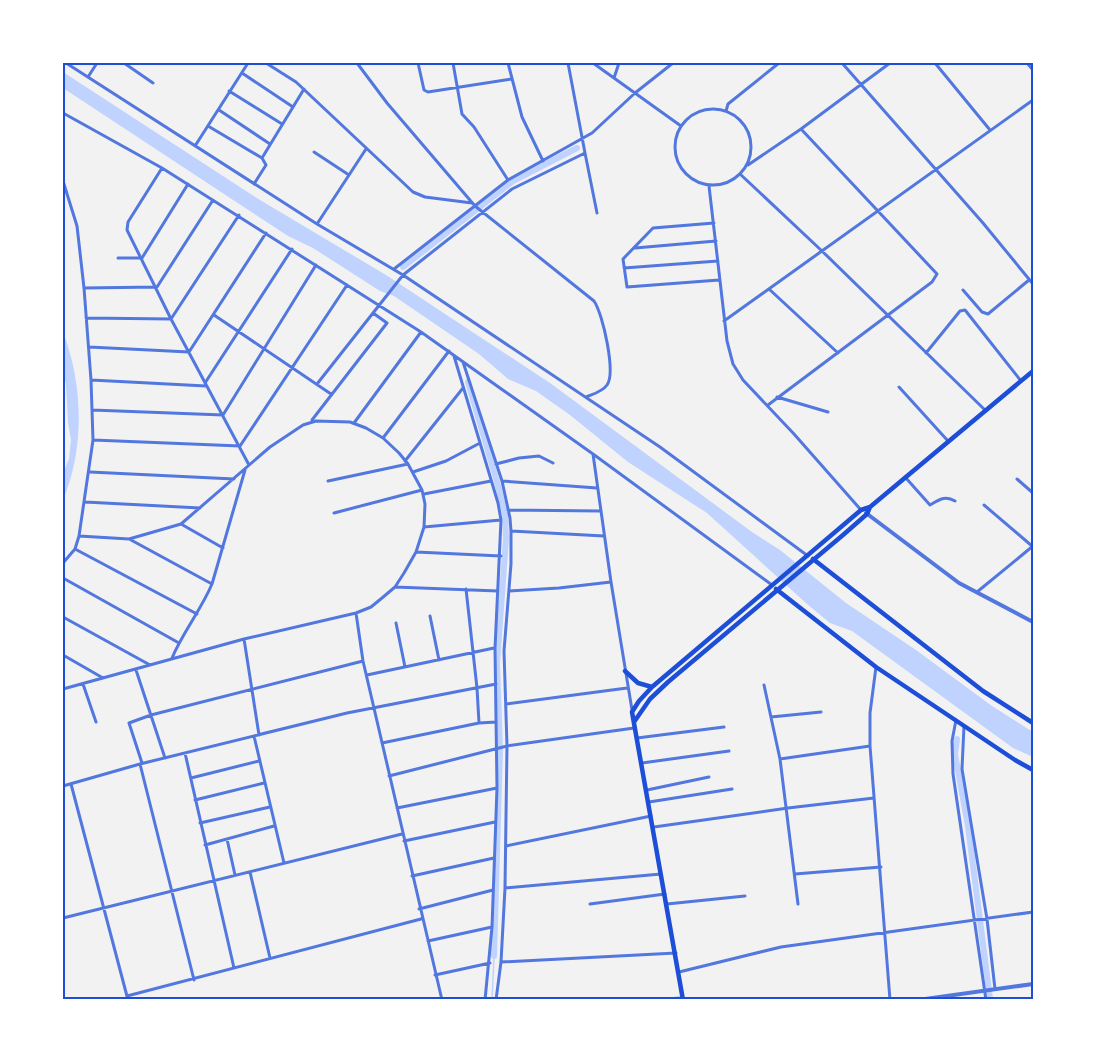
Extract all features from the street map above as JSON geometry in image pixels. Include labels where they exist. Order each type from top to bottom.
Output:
[{"type":"main road","points":[[683,999],[634,725],[632,712],[637,703],[652,687],[861,510],[870,507],[1033,371]]},
{"type":"main road","points":[[634,725],[650,699],[867,514],[870,507]]},
{"type":"main road","points":[[808,556],[984,691],[1033,723]]},
{"type":"main road","points":[[774,584],[876,667],[1033,770]]},
{"type":"main road","points":[[625,671],[638,683],[652,687]]},
{"type":"street","points":[[66,63],[317,224],[403,274],[660,447],[808,556]]},
{"type":"street","points":[[88,77],[97,63]]},
{"type":"street","points":[[124,63],[153,83]]},
{"type":"street","points":[[195,146],[248,63]]},
{"type":"street","points":[[266,63],[297,81],[417,195],[474,205]]},
{"type":"street","points":[[357,63],[387,103],[474,205],[587,295],[600,310],[604,323],[609,379],[600,391],[586,397]]},
{"type":"street","points":[[418,63],[425,91],[431,92],[511,79]]},
{"type":"street","points":[[453,63],[462,114],[474,127],[508,180]]},
{"type":"street","points":[[508,63],[522,117],[543,161]]},
{"type":"street","points":[[568,63],[597,213]]},
{"type":"street","points":[[593,63],[681,126]]},
{"type":"street","points":[[614,78],[619,63]]},
{"type":"street","points":[[394,269],[508,180],[582,140],[673,63]]},
{"type":"street","points":[[726,111],[728,104],[779,63]]},
{"type":"street","points":[[842,63],[983,223],[1033,285]]},
{"type":"street","points":[[746,166],[801,129],[890,63]]},
{"type":"street","points":[[935,63],[990,130]]},
{"type":"street","points":[[1027,63],[1033,70]]},
{"type":"street","points":[[242,73],[293,106]]},
{"type":"street","points":[[262,158],[304,89]]},
{"type":"street","points":[[229,91],[282,124]]},
{"type":"street","points":[[724,321],[1033,100]]},
{"type":"street","points":[[219,109],[270,144]]},
{"type":"street","points":[[714,109],[726,111],[742,123],[750,138],[749,159],[740,174],[729,182],[709,186],[692,179],[683,172],[674,148],[676,136],[689,117],[700,111],[714,109]]},
{"type":"street","points":[[63,113],[162,168],[239,215],[421,332],[774,584]]},
{"type":"street","points":[[63,118],[70,117]]},
{"type":"street","points":[[208,126],[262,158],[266,165],[254,184]]},
{"type":"street","points":[[768,405],[936,278],[935,270],[878,213],[801,129]]},
{"type":"street","points":[[317,224],[366,149]]},
{"type":"street","points":[[314,152],[349,175]]},
{"type":"street","points":[[317,384],[403,274],[481,212],[522,183],[585,153]]},
{"type":"street","points":[[162,168],[126,226],[171,319],[240,446],[247,466],[213,584],[172,659]]},
{"type":"street","points":[[740,174],[986,411]]},
{"type":"street","points":[[63,181],[77,226],[89,347],[93,440],[79,536],[75,549],[63,563]]},
{"type":"street","points":[[142,258],[188,184]]},
{"type":"street","points":[[709,186],[724,321],[729,352],[736,370],[861,510],[940,570],[976,593],[1033,622]]},
{"type":"street","points":[[157,287],[213,200]]},
{"type":"street","points":[[171,319],[239,215]]},
{"type":"street","points":[[714,223],[653,228],[623,259],[627,287],[719,280]]},
{"type":"street","points":[[189,352],[266,233]]},
{"type":"street","points":[[633,248],[716,241]]},
{"type":"street","points":[[206,385],[292,249]]},
{"type":"street","points":[[118,258],[142,258]]},
{"type":"street","points":[[624,268],[718,261]]},
{"type":"street","points":[[223,415],[316,265]]},
{"type":"street","points":[[963,290],[982,312],[988,314],[1029,280]]},
{"type":"street","points":[[240,446],[347,284]]},
{"type":"street","points":[[84,288],[157,287]]},
{"type":"street","points":[[769,289],[838,353]]},
{"type":"street","points":[[926,353],[960,311],[965,310],[1021,381]]},
{"type":"street","points":[[311,422],[387,323],[373,313]]},
{"type":"street","points":[[214,315],[331,394]]},
{"type":"street","points":[[86,318],[171,319]]},
{"type":"street","points":[[354,423],[421,332]]},
{"type":"street","points":[[89,347],[189,352]]},
{"type":"street","points":[[383,438],[449,351]]},
{"type":"street","points":[[453,354],[498,502],[501,520],[495,648],[497,788],[490,963],[485,1000]]},
{"type":"street","points":[[463,360],[502,481],[511,531],[509,591],[504,627],[505,888],[501,962],[496,1000]]},
{"type":"street","points":[[91,380],[206,385]]},
{"type":"street","points":[[899,387],[948,441]]},
{"type":"street","points":[[328,481],[407,462],[463,388]]},
{"type":"street","points":[[777,397],[828,412]]},
{"type":"street","points":[[92,410],[223,415]]},
{"type":"street","points":[[63,689],[244,639],[356,613],[371,607],[395,586],[416,552],[424,527],[425,504],[423,492],[407,462],[383,438],[354,423],[330,420],[311,422],[286,436],[247,466],[181,524],[129,539],[79,536]]},
{"type":"street","points":[[93,440],[240,446]]},
{"type":"street","points":[[413,472],[446,460],[480,443]]},
{"type":"street","points":[[593,454],[632,712]]},
{"type":"street","points":[[496,464],[539,456],[553,463]]},
{"type":"street","points":[[90,472],[234,479]]},
{"type":"street","points":[[905,477],[930,505],[948,497],[955,501]]},
{"type":"street","points":[[1017,479],[1033,493]]},
{"type":"street","points":[[334,513],[423,492],[491,481]]},
{"type":"street","points":[[502,481],[597,488]]},
{"type":"street","points":[[85,502],[201,508]]},
{"type":"street","points":[[976,593],[1033,546],[984,505]]},
{"type":"street","points":[[508,510],[600,512]]},
{"type":"street","points":[[424,527],[501,520]]},
{"type":"street","points":[[181,524],[223,548]]},
{"type":"street","points":[[511,531],[604,536]]},
{"type":"street","points":[[129,539],[213,584]]},
{"type":"street","points":[[75,549],[197,614]]},
{"type":"street","points":[[416,552],[501,556]]},
{"type":"street","points":[[63,578],[179,644]]},
{"type":"street","points":[[509,591],[611,582]]},
{"type":"street","points":[[395,586],[499,591]]},
{"type":"street","points":[[466,588],[479,723]]},
{"type":"street","points":[[356,613],[363,661],[442,1000]]},
{"type":"street","points":[[430,615],[439,660]]},
{"type":"street","points":[[63,617],[150,666]]},
{"type":"street","points":[[396,623],[405,666]]},
{"type":"street","points":[[244,639],[260,735]]},
{"type":"street","points":[[367,675],[495,648]]},
{"type":"street","points":[[63,656],[103,678]]},
{"type":"street","points":[[194,980],[141,763],[129,723],[151,715],[363,661]]},
{"type":"street","points":[[876,667],[870,713],[870,746],[891,1000]]},
{"type":"street","points":[[136,670],[165,758]]},
{"type":"street","points":[[83,684],[96,722]]},
{"type":"street","points":[[63,786],[141,763],[347,713],[496,684]]},
{"type":"street","points":[[764,685],[788,808],[798,904]]},
{"type":"street","points":[[506,704],[627,688]]},
{"type":"street","points":[[771,717],[821,712]]},
{"type":"street","points":[[956,720],[951,759],[976,921],[990,989]]},
{"type":"street","points":[[382,743],[479,723],[496,722]]},
{"type":"street","points":[[389,776],[506,746],[634,725]]},
{"type":"street","points":[[964,726],[962,769],[986,919],[990,989],[986,999]]},
{"type":"street","points":[[637,738],[724,727]]},
{"type":"street","points":[[254,736],[284,862]]},
{"type":"street","points":[[780,759],[870,746]]},
{"type":"street","points":[[642,764],[729,751]]},
{"type":"street","points":[[185,753],[234,968]]},
{"type":"street","points":[[191,778],[259,761]]},
{"type":"street","points":[[647,790],[708,777]]},
{"type":"street","points":[[195,800],[264,783]]},
{"type":"street","points":[[71,784],[128,998],[422,919]]},
{"type":"street","points":[[397,808],[497,788]]},
{"type":"street","points":[[649,802],[732,789]]},
{"type":"street","points":[[654,827],[874,798]]},
{"type":"street","points":[[200,823],[270,807]]},
{"type":"street","points":[[506,846],[652,816]]},
{"type":"street","points":[[404,841],[495,822]]},
{"type":"street","points":[[205,845],[274,826]]},
{"type":"street","points":[[63,918],[402,834]]},
{"type":"street","points":[[227,839],[236,875]]},
{"type":"street","points":[[412,876],[494,858]]},
{"type":"street","points":[[795,874],[880,867]]},
{"type":"street","points":[[250,872],[270,958]]},
{"type":"street","points":[[505,888],[662,874]]},
{"type":"street","points":[[419,909],[493,890]]},
{"type":"street","points":[[590,904],[665,894]]},
{"type":"street","points":[[667,904],[745,896]]},
{"type":"street","points":[[679,972],[782,947],[1033,912]]},
{"type":"street","points":[[428,941],[492,927]]},
{"type":"street","points":[[501,962],[676,954]]},
{"type":"street","points":[[435,975],[490,963]]},
{"type":"street","points":[[918,1000],[1033,984]]},
{"type":"street","points":[[643,1000],[683,999]]},
{"type":"water","points":[[63,72],[260,200],[386,275],[550,383],[752,532],[780,550],[846,603],[916,650],[992,706],[1033,732],[1033,757],[1013,748],[852,631],[830,623],[707,513],[628,462],[536,391],[508,379],[479,354],[394,296],[380,291],[313,248],[288,236],[63,88]]},
{"type":"water","points":[[63,332],[75,373],[79,416],[75,459],[63,500],[63,473],[69,459],[71,440],[63,372]]},
{"type":"waterway","points":[[403,267],[513,181],[577,148]]},
{"type":"waterway","points":[[468,382],[505,514],[506,539],[497,663],[500,750],[494,956]]},
{"type":"waterway","points":[[957,739],[955,754],[968,826],[990,999]]},
{"type":"waterway","points":[[492,1000],[494,956]]}]
